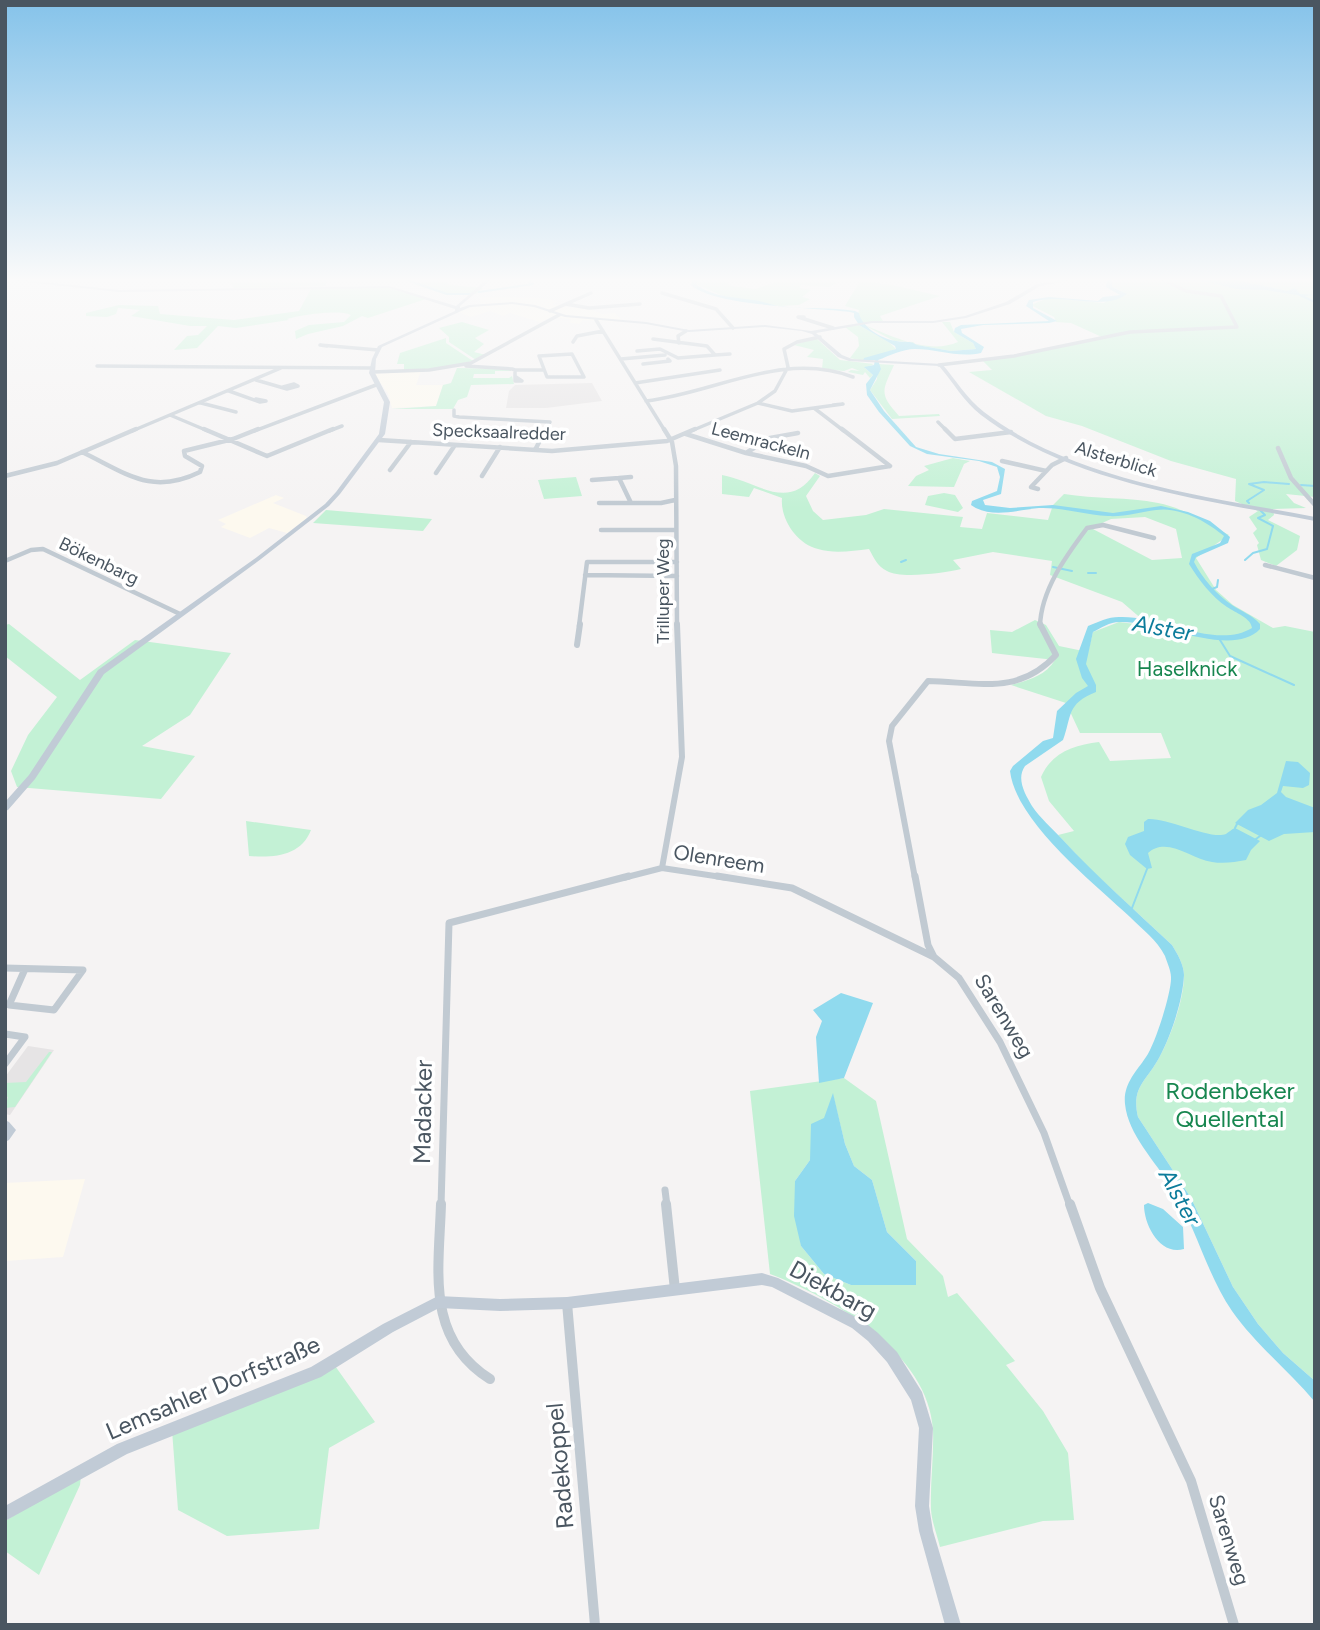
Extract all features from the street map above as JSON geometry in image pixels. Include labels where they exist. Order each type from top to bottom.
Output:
[{"type":"street","points":[[5,808],[32,778],[101,672],[250,566],[327,505],[379,440],[383,431],[387,402],[376,385],[372,370],[376,356]]},
{"type":"street","points":[[97,366],[442,369],[464,365],[484,356]]},
{"type":"street","points":[[539,356],[547,377],[584,377],[573,356]]},
{"type":"street","name":"Trilluper Weg","points":[[619,356],[670,440],[676,466],[677,649],[682,757],[662,868]]},
{"type":"street","points":[[621,359],[666,356]]},
{"type":"street","points":[[643,364],[670,361],[667,356]]},
{"type":"street","name":"Specksaalredder","points":[[379,440],[561,450],[670,440],[758,403],[775,391],[786,372],[786,356]]},
{"type":"street","points":[[841,356],[863,362],[939,365],[1013,356]]},
{"type":"street","points":[[464,365],[544,370]]},
{"type":"street","name":"Alsterblick","points":[[939,365],[971,404],[1011,432],[1066,458],[1156,486],[1315,519]]},
{"type":"street","points":[[5,475],[57,463],[281,368]]},
{"type":"street","points":[[515,370],[516,377]]},
{"type":"street","points":[[635,383],[720,370]]},
{"type":"street","points":[[646,401],[683,397],[737,377],[838,371],[853,377]]},
{"type":"street","points":[[254,380],[282,387]]},
{"type":"street","points":[[82,452],[130,477],[163,486],[174,484],[200,472],[202,466],[185,456],[184,451],[227,440],[376,385]]},
{"type":"street","points":[[228,391],[256,399]]},
{"type":"street","points":[[199,403],[236,412]]},
{"type":"street","points":[[758,403],[790,411],[833,405]]},
{"type":"street","name":"Leemrackeln","points":[[686,433],[746,453],[806,466],[828,476],[852,470],[890,466],[814,408]]},
{"type":"street","points":[[454,410],[454,416],[550,422],[535,450]]},
{"type":"street","points":[[170,415],[267,456],[342,426]]},
{"type":"street","points":[[938,422],[954,439],[1011,432]]},
{"type":"street","points":[[746,453],[770,438],[798,433]]},
{"type":"street","points":[[390,470],[411,443]]},
{"type":"street","points":[[436,473],[455,445]]},
{"type":"street","points":[[482,476],[500,447]]},
{"type":"street","points":[[1278,448],[1291,478],[1315,505]]},
{"type":"street","points":[[1038,489],[1031,487],[1045,471],[1066,458]]},
{"type":"street","points":[[1002,461],[1045,471]]},
{"type":"street","points":[[592,480],[631,477]]},
{"type":"street","points":[[619,478],[631,503]]},
{"type":"street","points":[[599,503],[675,500]]},
{"type":"street","points":[[934,957],[928,945],[918,901],[889,744],[891,729],[928,681],[1009,684],[1028,679],[1046,668],[1056,654],[1053,644],[1040,629],[1040,620],[1061,569],[1083,533],[1091,526],[1114,527],[1154,538]]},
{"type":"street","points":[[601,530],[676,530]]},
{"type":"street","name":"Bökenbarg","points":[[5,561],[31,550],[43,549],[180,614]]},
{"type":"street","points":[[577,645],[587,562],[677,562]]},
{"type":"street","points":[[1265,565],[1315,578]]},
{"type":"street","points":[[585,575],[677,576]]},
{"type":"street","name":"Olenreem","points":[[449,923],[662,868],[792,888],[934,957]]},
{"type":"street","name":"Madacker","points":[[438,1302],[449,923]]},
{"type":"street","name":"Sarenweg","points":[[934,957],[959,978],[1000,1042],[1044,1133],[1100,1288],[1191,1481],[1234,1625]]},
{"type":"street","points":[[5,968],[83,970],[54,1010],[7,1007],[25,969]]},
{"type":"street","points":[[5,1034],[25,1037],[7,1061]]},
{"type":"street","points":[[666,1190],[675,1290]]},
{"type":"street","name":"Diekbarg","points":[[438,1302],[500,1305],[567,1303],[751,1279],[774,1282],[857,1324],[892,1357],[917,1397],[926,1427],[922,1506],[926,1531],[953,1625]]},
{"type":"street","points":[[438,1302],[461,1357],[474,1371],[490,1379]]},
{"type":"street","name":"Lemsahler Dorfstraße","points":[[5,1514],[122,1449],[324,1368],[388,1328],[438,1302]]},
{"type":"street","name":"Radekoppel","points":[[567,1303],[595,1625]]},
{"type":"shaded area","points":[[421,371],[416,385],[443,385],[436,406],[392,408],[388,394],[375,374]]},
{"type":"shaded area","points":[[592,383],[602,401],[546,408],[506,408],[509,391],[515,385]]},
{"type":"shaded area","points":[[276,495],[284,498],[273,503],[307,518],[287,533],[269,528],[250,538],[221,527],[226,524],[218,520]]},
{"type":"shaded area","points":[[28,1046],[54,1050],[10,1115],[5,1114],[5,1077]]},
{"type":"shaded area","points":[[85,1179],[63,1257],[5,1261],[5,1183]]},
{"type":"green space","points":[[399,356],[466,356],[473,361],[438,369],[404,370],[404,364],[397,364]]},
{"type":"green space","points":[[836,356],[840,360],[874,364],[865,368],[873,375],[870,378],[865,372],[863,375],[848,372],[860,371],[852,368],[844,371],[822,369],[823,359],[807,357]]},
{"type":"green space","points":[[851,356],[877,356],[863,361],[850,358]]},
{"type":"green space","points":[[1009,356],[1315,356],[1315,497],[1286,494],[1294,503],[1306,508],[1273,509],[1274,515],[1268,520],[1300,536],[1297,550],[1276,566],[1261,560],[1257,545],[1259,543],[1253,533],[1257,529],[1249,517],[1258,511],[1235,501],[1236,479],[1171,461],[1082,426],[1046,416],[969,372],[992,370],[983,361]]},
{"type":"green space","points":[[878,364],[894,365],[884,392],[899,416],[940,416],[892,419],[870,390],[877,379]]},
{"type":"green space","points":[[457,368],[511,369],[495,371],[495,374],[474,374],[473,378],[512,376],[514,384],[471,385],[467,397],[458,400],[453,409],[392,409],[436,406],[443,385],[451,383]]},
{"type":"green space","points":[[953,458],[970,461],[964,464],[954,487],[908,486],[916,476],[929,470],[924,466]]},
{"type":"green space","name":"Rodenbeker Quellental","points":[[815,473],[820,476],[806,496],[813,511],[823,520],[866,515],[884,509],[963,517],[960,527],[982,529],[987,513],[1048,520],[1053,505],[1064,494],[1168,505],[1229,535],[1196,558],[1216,590],[1233,605],[1273,628],[1285,626],[1315,632],[1315,1381],[1283,1353],[1258,1324],[1233,1287],[1191,1198],[1138,1117],[1138,1091],[1159,1058],[1176,1018],[1182,995],[1183,967],[1172,945],[1089,868],[1058,835],[1074,831],[1049,801],[1041,777],[1051,761],[1065,751],[1090,743],[1099,742],[1110,761],[1171,758],[1161,733],[1080,733],[1066,703],[1011,685],[1041,674],[1055,660],[992,653],[990,630],[1012,632],[1035,620],[1046,625],[1059,646],[1088,652],[1093,632],[1119,622],[1167,628],[1144,621],[1122,602],[1050,575],[1052,561],[993,552],[953,560],[961,569],[934,574],[902,575],[884,569],[876,562],[869,549],[837,552],[818,549],[803,542],[791,530],[784,514],[782,498],[754,488],[749,497],[722,494],[722,475],[783,493],[805,485]],"holes":[[[1145,517],[1176,529],[1182,558],[1152,560],[1091,528],[1111,519]]]},
{"type":"green space","points":[[576,477],[582,496],[544,499],[538,480]]},
{"type":"green space","points":[[944,493],[955,495],[963,508],[958,512],[925,505],[928,496]]},
{"type":"green space","points":[[326,510],[432,519],[423,531],[313,523]]},
{"type":"green space","points":[[9,624],[80,680],[135,640],[231,653],[190,715],[142,746],[195,756],[161,799],[17,787],[11,771],[28,735],[57,697],[5,656],[5,625]]},
{"type":"green space","points":[[246,821],[311,830],[301,845],[286,854],[249,856]]},
{"type":"green space","points":[[49,1052],[52,1052],[15,1107],[5,1108],[8,1097],[5,1096],[5,1083],[26,1082]]},
{"type":"green space","points":[[844,1078],[876,1101],[907,1239],[943,1276],[948,1297],[957,1293],[1015,1361],[1006,1365],[1043,1411],[1068,1453],[1074,1520],[1043,1521],[940,1547],[931,1510],[933,1430],[927,1402],[915,1377],[896,1353],[874,1332],[821,1298],[770,1274],[750,1091]],"holes":[[[833,1095],[845,1144],[854,1166],[872,1180],[887,1232],[916,1261],[851,1285],[824,1274],[801,1246],[795,1181],[810,1160]]]},
{"type":"green space","points":[[333,1363],[375,1422],[329,1448],[319,1529],[227,1536],[178,1510],[172,1430]]},
{"type":"green space","points":[[81,1475],[80,1485],[39,1575],[5,1551],[5,1521]]},
{"type":"water","name":"Alster","points":[[888,356],[878,360],[881,369],[870,390],[884,411],[916,447],[939,454],[992,462],[1005,469],[1001,494],[983,500],[985,505],[1010,508],[1053,505],[1113,513],[1161,506],[1188,512],[1210,521],[1230,537],[1228,543],[1196,557],[1194,562],[1215,591],[1257,621],[1260,629],[1248,637],[1232,640],[1194,636],[1135,623],[1116,622],[1093,632],[1086,664],[1096,685],[1096,692],[1079,701],[1069,717],[1063,740],[1025,766],[1021,781],[1027,797],[1039,815],[1088,866],[1172,945],[1180,959],[1184,975],[1179,1006],[1163,1049],[1138,1091],[1138,1117],[1191,1198],[1233,1287],[1258,1324],[1283,1353],[1315,1381],[1315,1402],[1251,1335],[1232,1311],[1215,1281],[1180,1202],[1131,1127],[1125,1104],[1126,1090],[1154,1041],[1169,994],[1171,975],[1165,956],[1149,935],[1041,831],[1015,791],[1010,771],[1043,741],[1053,738],[1057,711],[1088,686],[1082,678],[1076,659],[1088,626],[1119,617],[1152,621],[1205,634],[1238,634],[1252,628],[1246,619],[1211,593],[1189,564],[1192,554],[1220,543],[1224,536],[1193,516],[1165,509],[1114,516],[1048,508],[996,513],[979,509],[971,505],[972,501],[997,491],[1000,477],[997,467],[979,461],[927,454],[910,446],[867,395],[866,384],[873,375],[864,367],[874,365],[875,360],[863,361],[864,358]]},
{"type":"water","points":[[1286,761],[1298,762],[1310,773],[1309,785],[1303,788],[1283,786],[1281,792],[1286,797],[1315,808],[1315,832],[1284,834],[1269,841],[1235,823],[1248,810],[1261,805],[1277,793]]},
{"type":"water","points":[[1148,819],[1219,835],[1235,828],[1260,841],[1246,860],[1216,863],[1171,848],[1155,848],[1148,853],[1152,868],[1147,869],[1130,855],[1125,844],[1128,837],[1144,831],[1144,822]]},
{"type":"water","points":[[841,993],[873,1003],[844,1078],[819,1083],[816,1037],[822,1021],[813,1010]]},
{"type":"water","points":[[833,1093],[845,1144],[854,1166],[872,1180],[887,1232],[916,1261],[916,1285],[851,1285],[824,1274],[801,1246],[794,1216],[795,1181],[810,1160],[811,1124],[824,1118]]},
{"type":"water","points":[[1148,1203],[1163,1209],[1183,1227],[1184,1249],[1168,1248],[1155,1237],[1145,1213],[1144,1205]]},
{"type":"waterway","points":[[1249,503],[1247,501],[1264,490],[1249,484],[1289,484]]},
{"type":"waterway","points":[[1301,485],[1315,486]]},
{"type":"waterway","points":[[1245,560],[1253,553],[1267,549],[1273,526],[1258,518],[1265,515],[1260,510]]},
{"type":"waterway","points":[[901,562],[906,560]]},
{"type":"waterway","points":[[1053,567],[1072,571]]},
{"type":"waterway","points":[[1088,573],[1096,573]]},
{"type":"waterway","points":[[1212,589],[1217,587],[1218,580]]},
{"type":"waterway","points":[[1220,640],[1230,656],[1294,685]]},
{"type":"waterway","points":[[1235,828],[1237,824]]},
{"type":"waterway","points":[[1256,839],[1260,836]]},
{"type":"waterway","points":[[1132,908],[1147,869]]},
{"type":"park label","name":"Haselknick","points":[[1187,669]]}]
